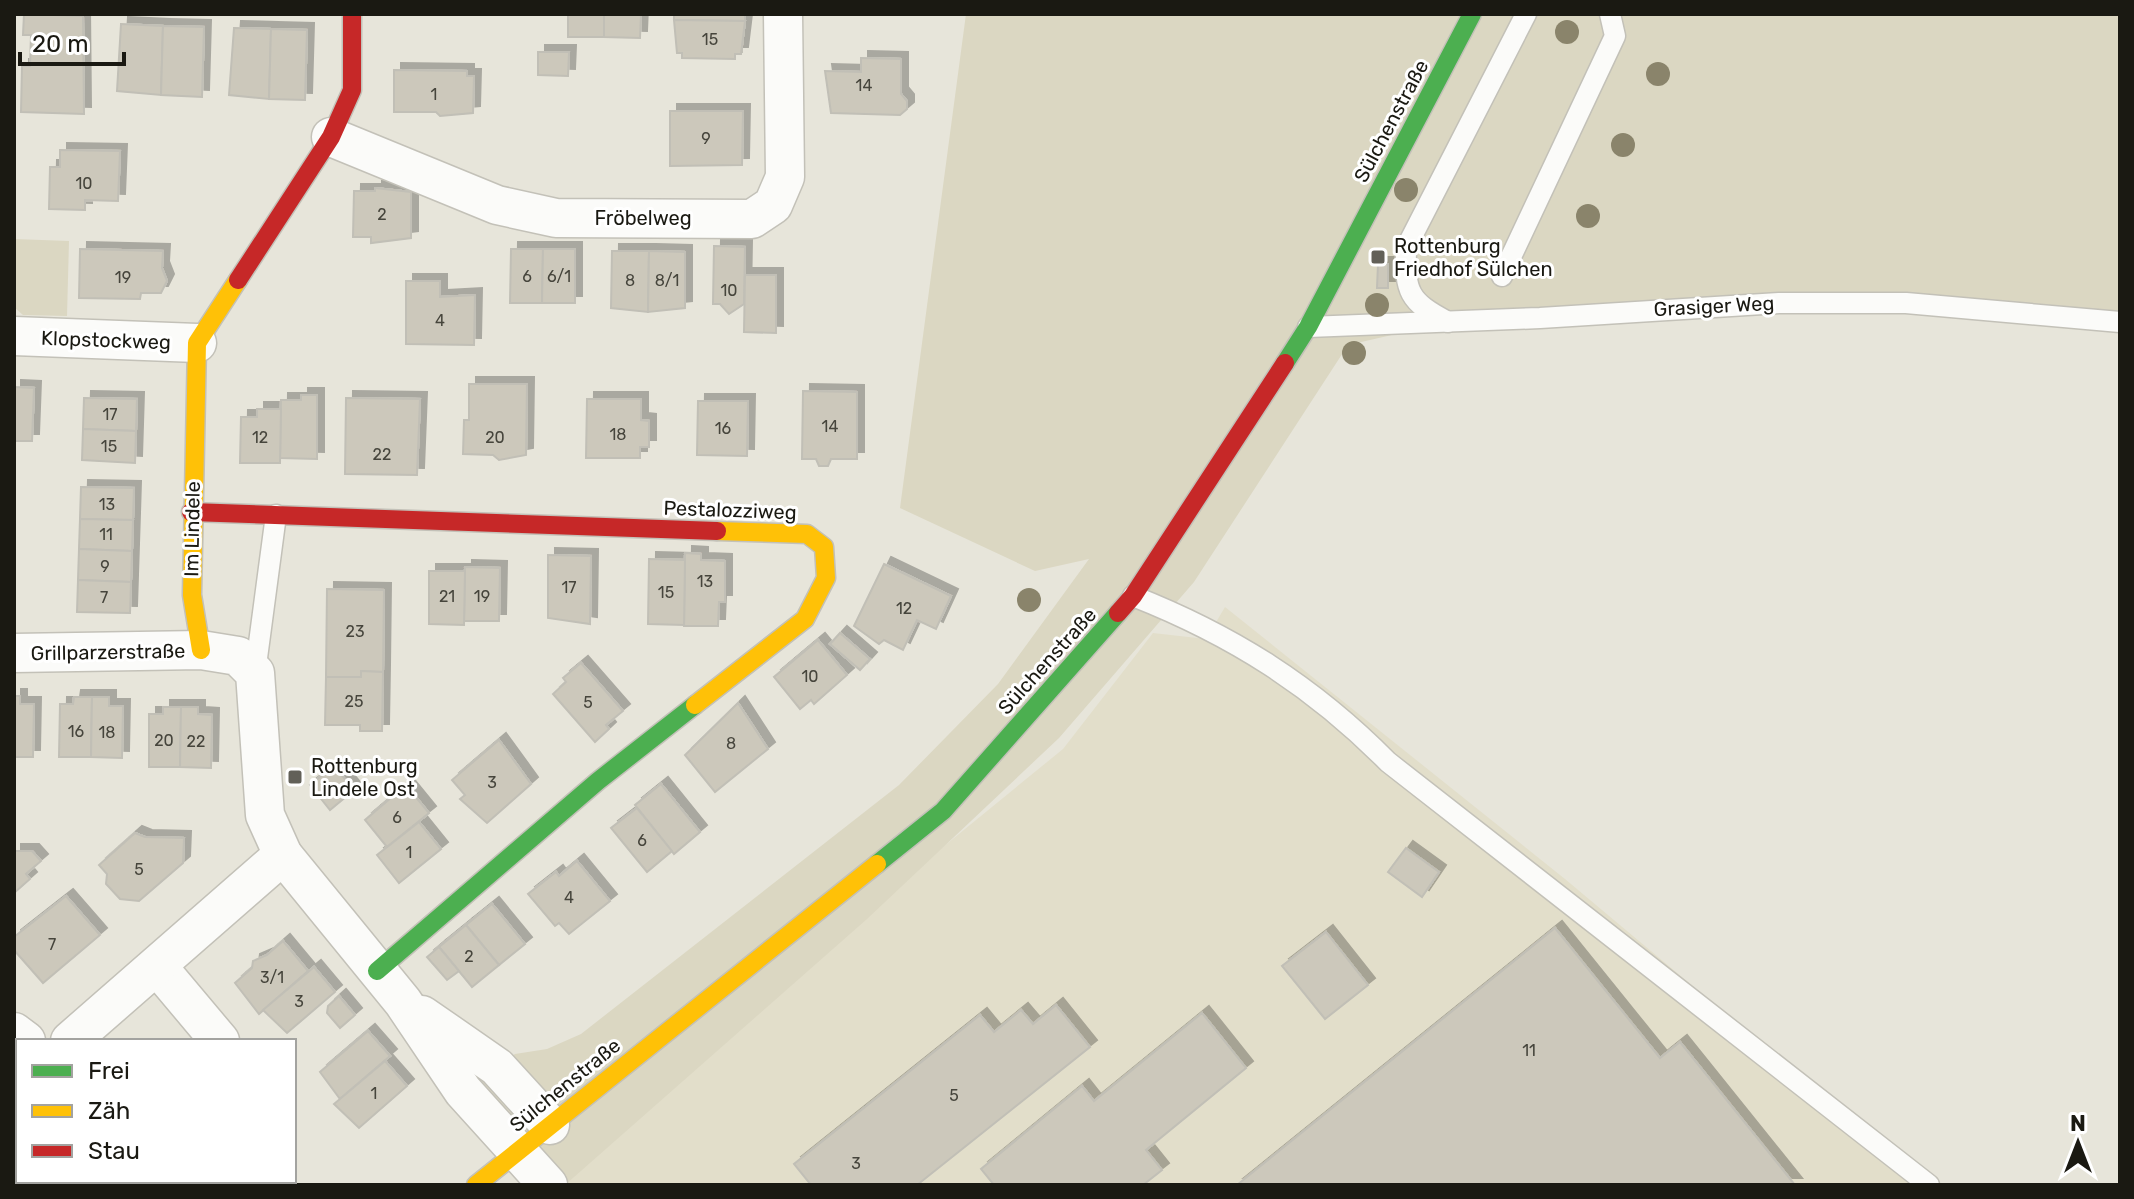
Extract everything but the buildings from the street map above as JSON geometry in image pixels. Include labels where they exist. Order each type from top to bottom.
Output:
[{"type":"street","points":[[197,343],[331,137],[352,90],[352,14]]},
{"type":"street","name":"Fröbelweg","points":[[331,137],[497,205],[556,218],[752,219],[773,205],[785,177],[783,14]]},
{"type":"street","name":"Sülchenstraße","points":[[476,1185],[943,811],[1133,596],[1308,327],[1472,14]]},
{"type":"street","name":"Klopstockweg","points":[[14,336],[197,343]]},
{"type":"street","name":"Im Lindele","points":[[197,343],[191,512],[192,595],[201,650]]},
{"type":"street","name":"Pestalozziweg","points":[[191,512],[807,534],[824,547],[826,578],[805,619],[598,781],[377,971]]},
{"type":"street","points":[[201,650],[238,656],[255,673],[265,815],[283,855],[403,1002],[463,1091],[548,1185]]},
{"type":"street","name":"Grillparzerstraße","points":[[14,653],[201,650]]},
{"type":"street","points":[[72,1039],[283,855]]},
{"type":"street","points":[[157,966],[218,1039]]},
{"type":"street","points":[[403,1002],[497,1067],[550,1125]]},
{"type":"lane","points":[[1448,322],[1421,308],[1405,285],[1406,248],[1526,14]]},
{"type":"lane","points":[[1502,276],[1615,36],[1610,14]]},
{"type":"lane","name":"Grasiger Weg","points":[[1308,327],[1448,322],[1664,308],[1906,303],[2120,322]]},
{"type":"lane","points":[[255,673],[276,515]]},
{"type":"lane","points":[[1133,596],[1203,624],[1244,648],[1351,724],[1388,762],[1929,1185]]},
{"type":"shaded area","points":[[966,14],[2120,14],[2120,322],[1906,303],[1449,322],[1348,345],[1194,582],[1059,738],[867,919],[565,1185],[463,1091],[515,1054],[547,1049],[581,1034],[899,785],[998,684],[1089,559],[1035,571],[900,508]]},
{"type":"shaded area","points":[[14,239],[69,241],[67,316],[23,315],[14,307]]},
{"type":"shaded area","points":[[1225,607],[1565,879],[1930,1185],[529,1185],[1063,749],[1153,633],[1206,639]]},
{"type":"traffic: fast","points":[[1285,363],[1308,327],[1472,14]]},
{"type":"traffic: fast","points":[[877,864],[943,811],[1118,613]]},
{"type":"traffic: fast","points":[[377,971],[598,781],[695,705]]},
{"type":"traffic: slow","points":[[201,650],[192,595],[197,343],[238,280]]},
{"type":"traffic: slow","points":[[695,705],[805,619],[826,578],[824,547],[807,534],[717,531]]},
{"type":"traffic: slow","points":[[476,1185],[877,864]]},
{"type":"traffic: jam","points":[[238,280],[331,137],[352,90],[352,14]]},
{"type":"traffic: jam","points":[[1118,613],[1133,596],[1285,363]]},
{"type":"traffic: jam","points":[[191,512],[717,531]]},
{"type":"place","name":"Rottenburg Friedhof Sülchen","points":[[1378,257]]},
{"type":"place","name":"Rottenburg Lindele Ost","points":[[295,777]]}]
